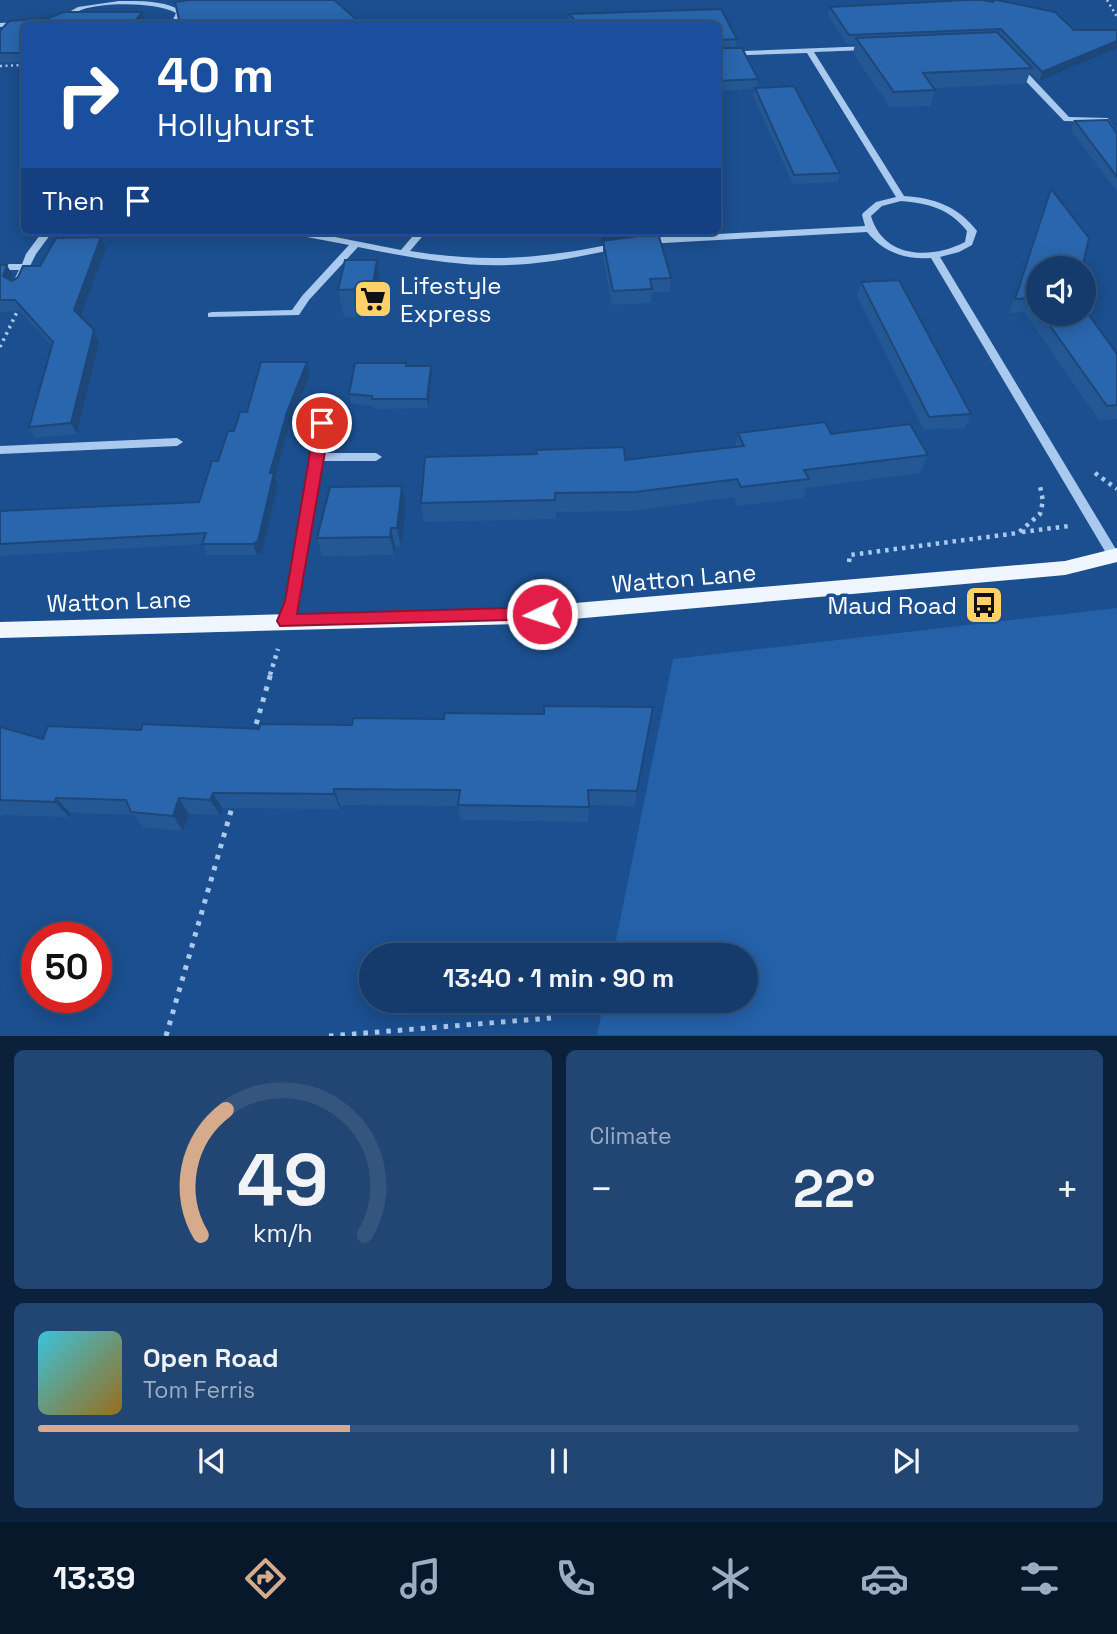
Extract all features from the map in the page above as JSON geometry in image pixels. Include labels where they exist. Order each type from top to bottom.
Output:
[{"type":"main road","name":"Watton Lane","points":[[0,630],[517,616],[1065,568],[1115,555]]},
{"type":"street","points":[[54,21],[85,6],[160,5],[174,7],[180,12],[176,21]]},
{"type":"street","points":[[0,25],[21,24]]},
{"type":"street","points":[[721,54],[876,48]]},
{"type":"street","points":[[810,51],[901,198]]},
{"type":"street","points":[[1015,64],[1067,119],[1105,120],[1117,139]]},
{"type":"street","points":[[901,198],[924,200],[947,207],[964,218],[972,230],[970,243],[956,253],[935,257],[894,249],[877,240],[868,229],[866,215],[879,204],[901,198]]},
{"type":"street","points":[[313,235],[461,263],[508,264],[547,262],[635,242],[868,229]]},
{"type":"street","points":[[16,287],[45,235]]},
{"type":"street","points":[[403,253],[419,235]]},
{"type":"street","points":[[212,315],[295,313],[305,298],[356,243]]},
{"type":"street","points":[[935,257],[1115,555]]},
{"type":"street","points":[[0,267],[25,267]]},
{"type":"street","points":[[286,621],[293,601],[322,423]]},
{"type":"street","points":[[0,450],[177,442]]},
{"type":"street","points":[[318,457],[376,457]]},
{"type":"path","points":[[1107,0],[1117,17]]},
{"type":"path","points":[[0,66],[21,65]]},
{"type":"path","points":[[0,347],[24,296],[16,287]]},
{"type":"path","points":[[1094,472],[1117,489]]},
{"type":"path","points":[[845,587],[850,555],[1018,533],[1032,524],[1041,512],[1045,498],[1038,481]]},
{"type":"path","points":[[251,741],[286,621]]},
{"type":"path","points":[[166,1035],[236,795]]},
{"type":"path","points":[[329,1035],[551,1018]]},
{"type":"shaded area","points":[[1117,608],[1117,1035],[597,1035],[602,1013],[758,1013],[758,943],[615,943],[673,659]]},
{"type":"building","points":[[334,0],[358,21],[179,21],[175,2]]},
{"type":"building","points":[[997,0],[1055,12],[1074,30],[1117,30],[1117,41],[1042,72],[1001,29],[849,35],[830,7]]},
{"type":"building","points":[[721,9],[737,39],[721,40],[721,21],[575,21],[569,14]]},
{"type":"building","points":[[64,12],[142,12],[135,21],[21,21],[21,53],[0,53],[0,31],[9,21],[49,18]]},
{"type":"building","points":[[997,32],[1032,68],[923,73],[935,90],[894,92],[856,38]]},
{"type":"building","points":[[721,48],[742,48],[758,79],[721,81]]},
{"type":"building","points":[[794,86],[840,173],[794,175],[755,88]]},
{"type":"building","points":[[1108,120],[1117,134],[1117,177],[1075,121]]},
{"type":"building","points":[[1051,189],[1089,238],[1085,256],[1029,256]]},
{"type":"building","points":[[659,235],[671,278],[650,279],[652,289],[613,291],[603,241]]},
{"type":"building","points":[[101,237],[74,310],[94,330],[71,423],[29,427],[53,342],[15,300],[0,300],[0,265],[7,265],[3,276],[12,281],[18,277],[23,266],[40,266],[56,238]]},
{"type":"building","points":[[345,260],[377,260],[372,289],[338,290]]},
{"type":"building","points":[[1026,265],[1026,298],[1015,299]]},
{"type":"building","points":[[899,280],[971,414],[929,417],[861,282]]},
{"type":"building","points":[[1096,325],[1117,354],[1117,405],[1107,406],[1050,326]]},
{"type":"building","points":[[261,362],[307,362],[287,412],[270,473],[274,473],[258,541],[253,544],[202,544],[206,533],[0,544],[0,511],[199,502],[212,461],[218,461],[228,431],[234,431],[240,412],[247,412]]},
{"type":"building","points":[[355,363],[431,366],[427,399],[372,399],[372,396],[349,394]]},
{"type":"building","points":[[825,422],[831,434],[910,424],[928,455],[804,470],[809,479],[741,487],[737,479],[635,492],[555,493],[555,500],[421,503],[425,457],[537,454],[536,450],[624,447],[625,460],[744,446],[738,433]]},
{"type":"building","points":[[402,486],[397,528],[391,528],[390,537],[317,538],[330,487]]},
{"type":"building","points":[[544,706],[653,707],[637,791],[588,790],[589,807],[458,805],[460,790],[334,789],[334,794],[213,793],[210,800],[179,798],[173,816],[131,812],[126,800],[0,800],[0,727],[43,739],[48,726],[141,730],[143,724],[259,729],[260,724],[352,725],[353,718],[444,719],[445,713],[544,714]]},
{"type":"place","name":"Lifestyle Express","points":[[373,299]]},
{"type":"place","name":"Maud Road","points":[[984,605]]},
{"type":"route","points":[[322,423],[293,601],[286,621],[542,614]]}]
